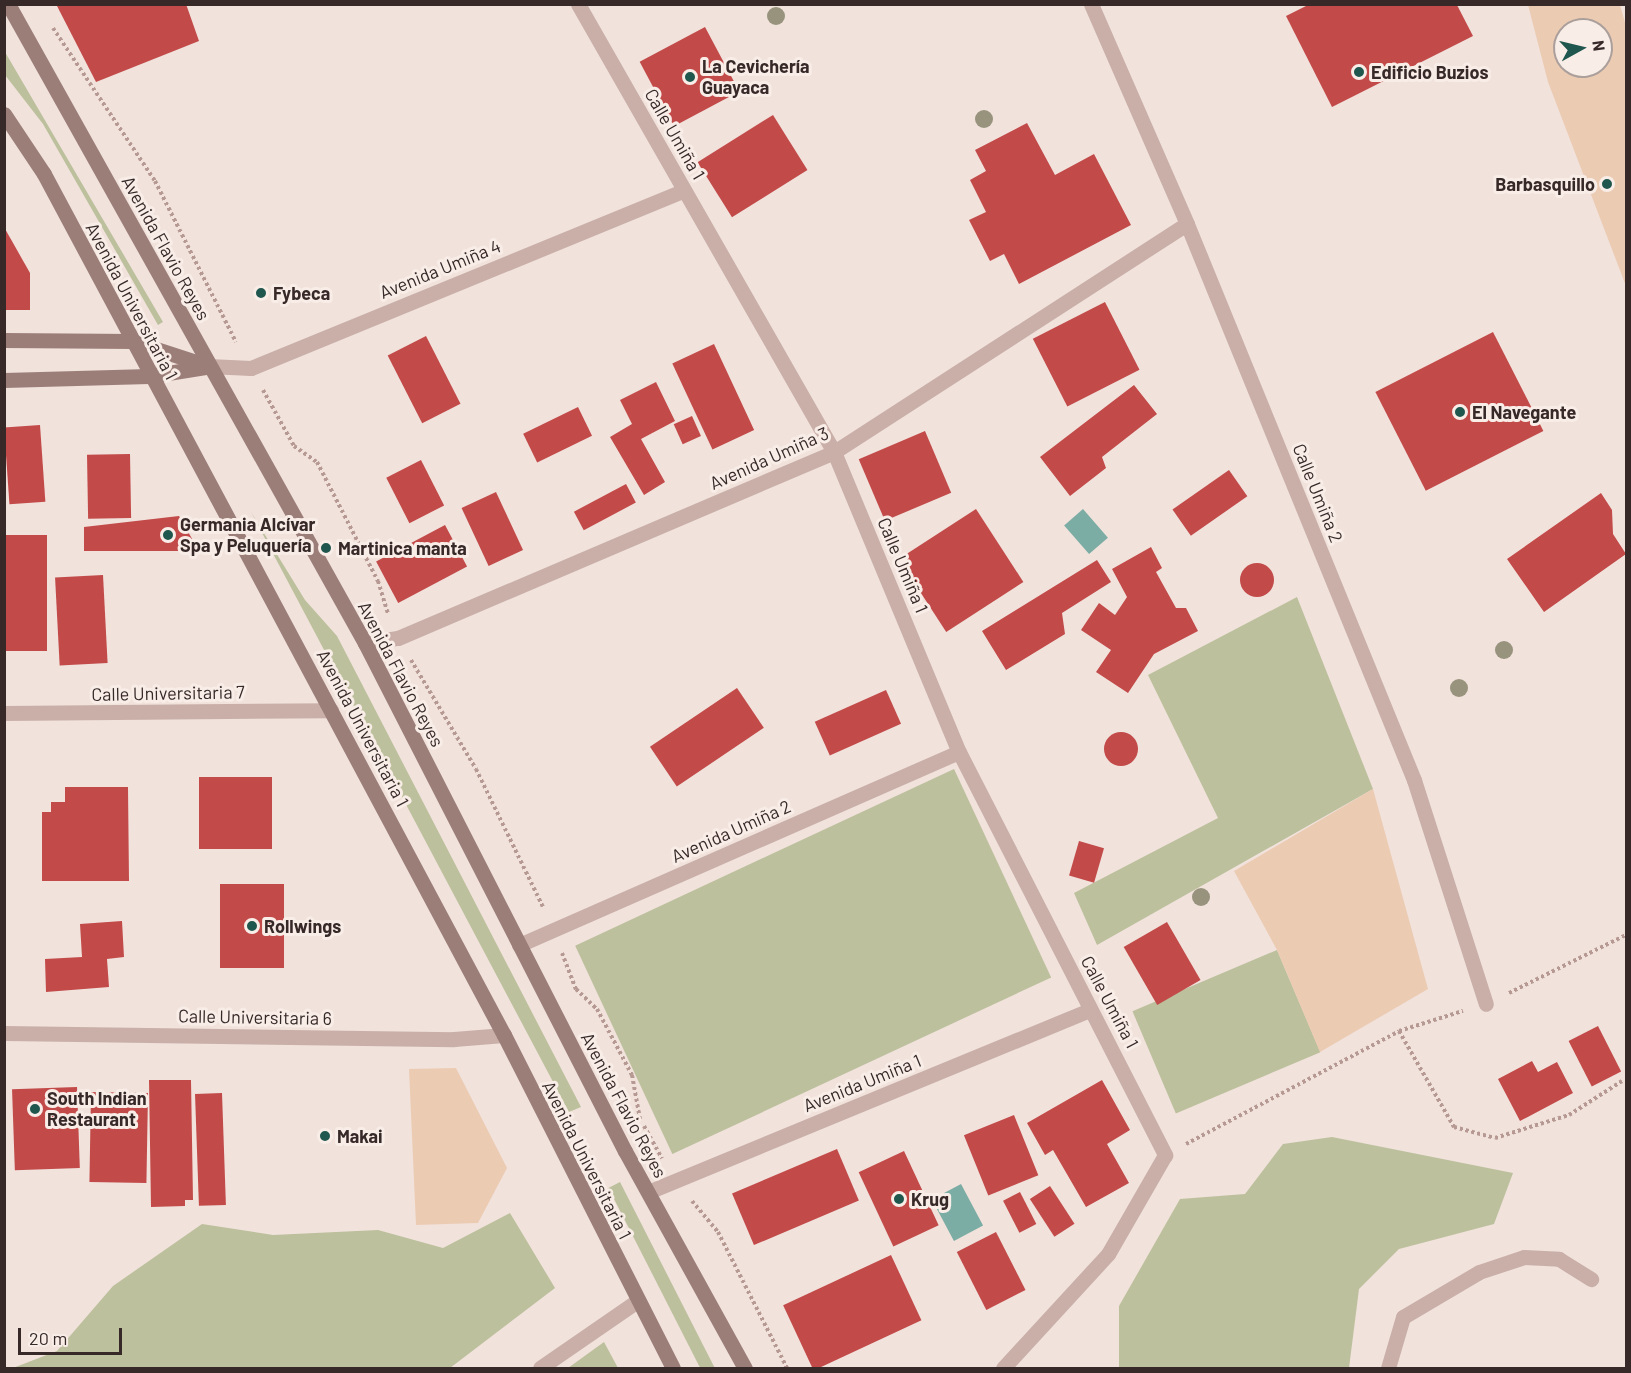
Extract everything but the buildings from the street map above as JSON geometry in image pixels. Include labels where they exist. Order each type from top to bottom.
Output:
[{"type":"main road","name":"Avenida Flavio Reyes","points":[[8,4],[364,644],[648,1192],[745,1368]]},
{"type":"main road","name":"Avenida Universitaria 1","points":[[4,114],[44,174],[149,376],[331,710],[504,1035],[673,1368]]},
{"type":"main road","points":[[4,340],[132,341],[208,366]]},
{"type":"main road","points":[[4,380],[149,376],[208,366]]},
{"type":"street","name":"Calle Umiña 1","points":[[578,4],[834,452],[960,752],[1165,1155]]},
{"type":"street","name":"Calle Umiña 2","points":[[1091,4],[1187,224],[1414,780],[1486,1004]]},
{"type":"street","name":"Avenida Umiña 4","points":[[208,366],[251,368],[684,190]]},
{"type":"street","name":"Avenida Umiña 3","points":[[364,644],[398,638],[834,452],[1187,224]]},
{"type":"street","name":"Calle Universitaria 7","points":[[4,713],[331,710]]},
{"type":"street","name":"Avenida Umiña 2","points":[[519,945],[960,752]]},
{"type":"street","name":"Avenida Umiña 1","points":[[648,1192],[1090,1010]]},
{"type":"street","name":"Calle Universitaria 6","points":[[4,1033],[454,1039],[504,1035]]},
{"type":"street","points":[[1003,1368],[1108,1254],[1165,1155]]},
{"type":"street","points":[[1388,1368],[1403,1317],[1479,1272],[1524,1257],[1548,1258],[1591,1279]]},
{"type":"street","points":[[540,1368],[637,1301]]},
{"type":"path","points":[[51,24],[155,181],[240,350]]},
{"type":"path","points":[[261,385],[294,446],[317,462],[378,581],[391,624]]},
{"type":"path","points":[[407,654],[476,769],[548,916]]},
{"type":"path","points":[[1165,1155],[1399,1031],[1486,1004],[1626,935]]},
{"type":"path","points":[[561,950],[576,989],[597,1009],[632,1075],[639,1117],[665,1164]]},
{"type":"path","points":[[1399,1031],[1454,1127],[1495,1138],[1569,1114],[1622,1081]]},
{"type":"path","points":[[688,1196],[718,1232],[787,1368]]},
{"type":"green space","points":[[5,52],[163,322],[158,325],[43,124],[5,75]]},
{"type":"green space","points":[[251,512],[305,600],[337,636],[581,1107],[569,1112]]},
{"type":"green space","points":[[1297,597],[1373,789],[1097,945],[1074,893],[1218,818],[1148,675]]},
{"type":"green space","points":[[954,769],[1051,977],[672,1154],[575,946]]},
{"type":"green space","points":[[1277,950],[1320,1052],[1176,1114],[1132,1011]]},
{"type":"green space","points":[[1332,1137],[1513,1173],[1494,1224],[1399,1249],[1359,1289],[1349,1368],[1119,1368],[1119,1306],[1180,1199],[1245,1194],[1283,1144]]},
{"type":"green space","points":[[620,1182],[715,1368],[700,1368],[608,1188]]},
{"type":"green space","points":[[510,1213],[555,1288],[450,1368],[13,1368],[57,1351],[113,1286],[202,1224],[273,1235],[378,1230],[443,1248]]},
{"type":"green space","points":[[604,1342],[618,1368],[568,1368]]},
{"type":"sand","name":"Barbasquillo","points":[[1528,5],[1620,5],[1626,26],[1626,286],[1548,82]]},
{"type":"sand","points":[[1373,789],[1428,989],[1320,1052],[1277,950],[1234,871]]},
{"type":"sand","points":[[456,1068],[507,1168],[478,1223],[416,1225],[409,1069]]},
{"type":"water","points":[[1083,509],[1108,538],[1089,554],[1064,525]]},
{"type":"water","points":[[961,1184],[983,1225],[954,1241],[932,1199]]},
{"type":"place","name":"Edificio Buzios","points":[[1359,72]]},
{"type":"place","name":"La Cevichería Guayaca","points":[[690,77]]},
{"type":"place","name":"Barbasquillo","points":[[1607,184]]},
{"type":"place","name":"Fybeca","points":[[261,293]]},
{"type":"place","name":"El Navegante","points":[[1460,412]]},
{"type":"place","name":"Germania Alcívar Spa y Peluquería","points":[[168,535]]},
{"type":"place","name":"Martinica manta","points":[[326,548]]},
{"type":"place","name":"Rollwings","points":[[252,926]]},
{"type":"place","name":"South Indian Restaurant","points":[[35,1109]]},
{"type":"place","name":"Makai","points":[[325,1136]]},
{"type":"place","name":"Krug","points":[[899,1199]]}]
